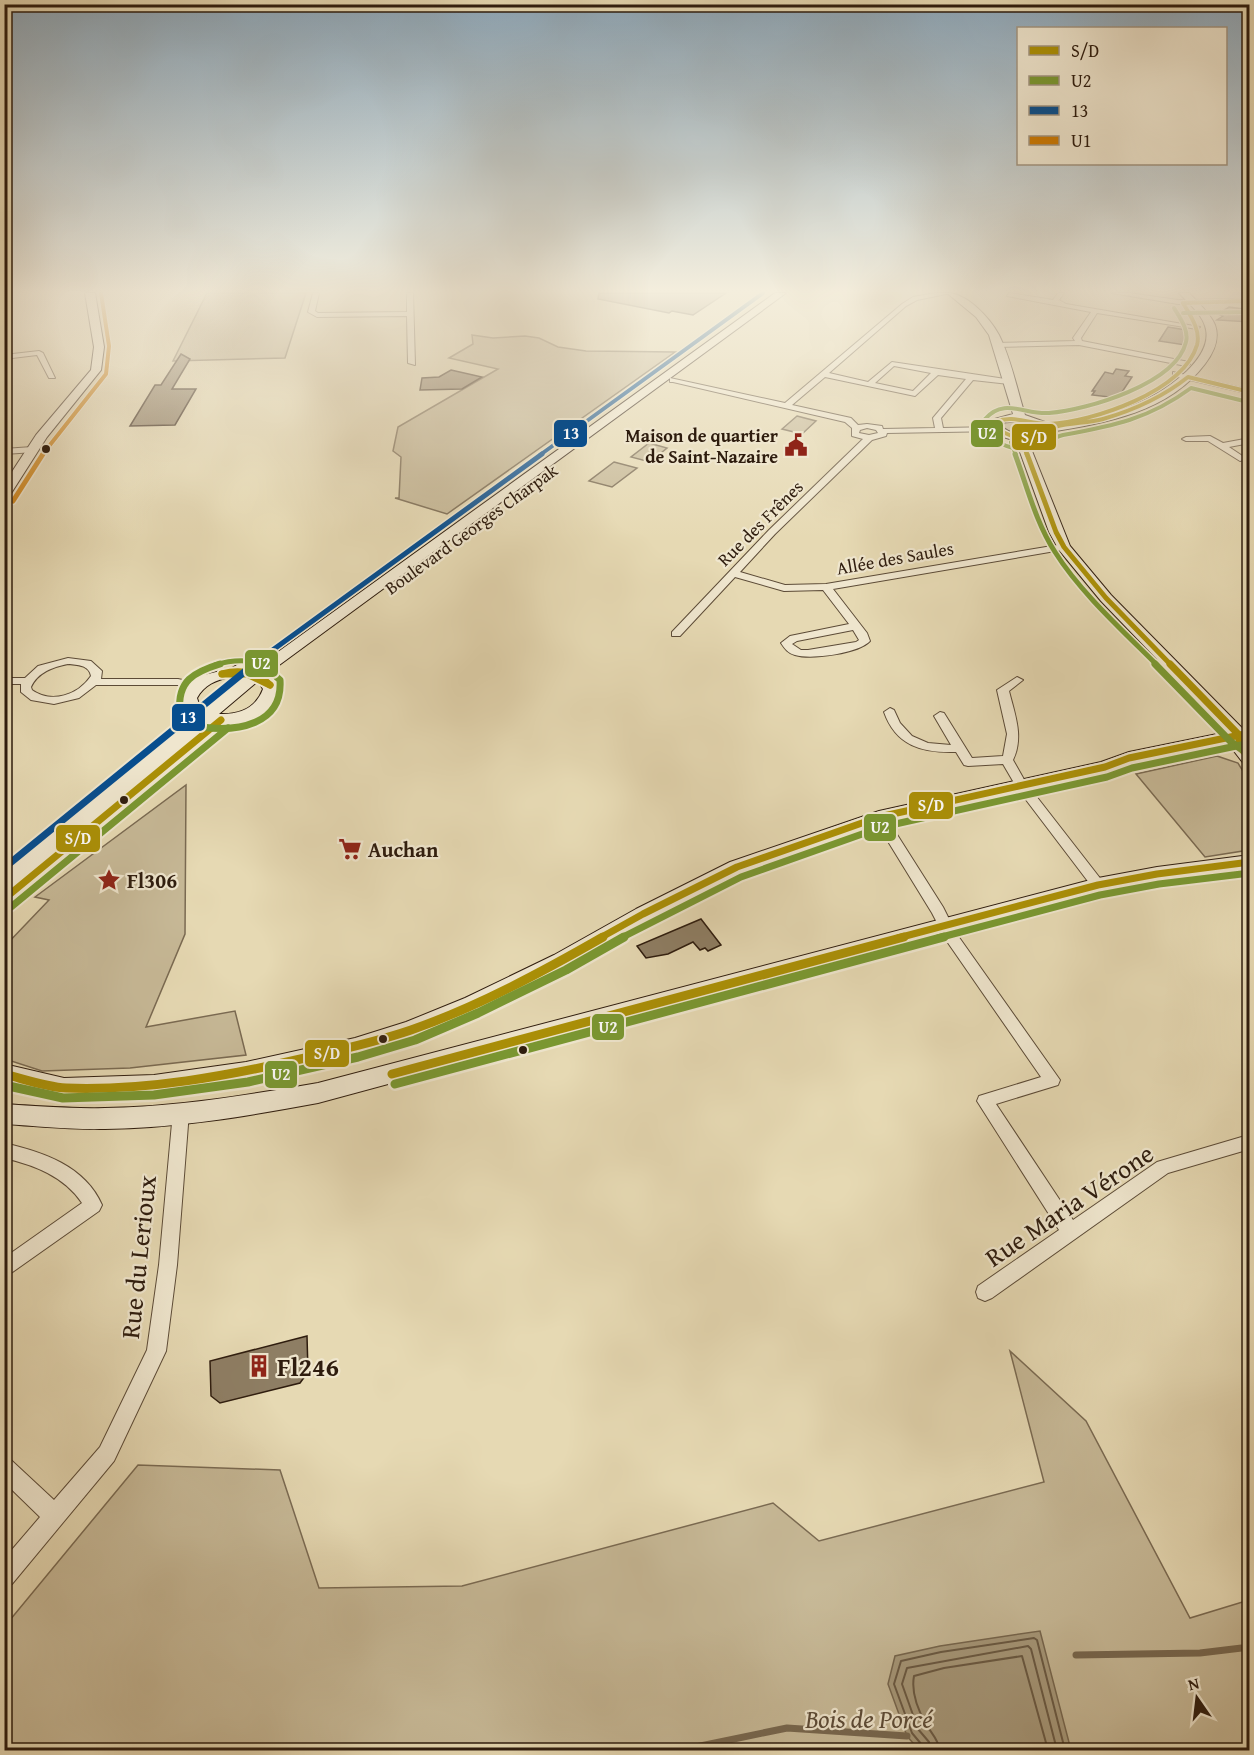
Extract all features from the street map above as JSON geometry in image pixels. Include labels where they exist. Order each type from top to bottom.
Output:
[{"type":"main road","points":[[4,495],[32,450],[92,375]]},
{"type":"main road","name":"Boulevard Georges Charpak","points":[[236,672],[256,661],[339,603],[657,375]]},
{"type":"main road","points":[[4,882],[200,720],[263,679],[672,375]]},
{"type":"main road","name":"Boulevard Georges Charpak","points":[[263,679],[279,670],[680,375]]},
{"type":"main road","points":[[1007,375],[1020,417]]},
{"type":"main road","points":[[1043,427],[1041,435],[1020,438],[1005,435],[996,429],[995,422],[999,419],[1020,417],[1043,427],[1095,420],[1148,405],[1162,398],[1182,375]]},
{"type":"main road","points":[[1020,438],[1056,532],[1064,547],[1106,598],[1246,737]]},
{"type":"main road","points":[[200,720],[189,699],[197,686],[214,676],[236,672],[263,679]]},
{"type":"main road","points":[[4,864],[174,725],[200,720],[221,720],[244,715],[262,706],[270,694],[263,679]]},
{"type":"main road","points":[[4,899],[200,720]]},
{"type":"main road","points":[[1246,737],[1239,746],[1250,760]]},
{"type":"main road","points":[[4,1074],[64,1088],[154,1085],[246,1072],[355,1047],[411,1030],[473,1004],[561,961],[643,914],[717,876],[879,817],[1105,767],[1129,758],[1246,737]]},
{"type":"main road","points":[[4,1114],[77,1119],[250,1105],[318,1093],[1098,885],[1157,874],[1250,862]]},
{"type":"street","points":[[787,405],[821,375]]},
{"type":"street","points":[[826,375],[915,394],[933,375]]},
{"type":"street","points":[[870,384],[880,375]]},
{"type":"street","points":[[953,375],[1009,382]]},
{"type":"street","points":[[1182,375],[1250,392]]},
{"type":"street","points":[[939,430],[937,418],[971,378]]},
{"type":"street","points":[[673,380],[843,419],[856,428],[872,426],[883,431],[996,429]]},
{"type":"street","points":[[856,428],[855,434],[869,438]]},
{"type":"street","name":"Rue des Frênes","points":[[676,634],[772,531],[869,438],[881,436],[883,431]]},
{"type":"street","points":[[1186,439],[1210,438],[1243,459]]},
{"type":"street","points":[[1222,446],[1250,440]]},
{"type":"street","points":[[4,452],[32,450]]},
{"type":"street","name":"Allée des Saules","points":[[734,573],[784,588],[826,587],[1064,547]]},
{"type":"street","points":[[826,587],[856,626],[865,641],[859,645],[807,655],[796,654],[789,649],[786,643],[794,638],[856,626]]},
{"type":"street","points":[[78,661],[93,666],[97,676],[94,682],[80,693],[48,701],[38,699],[27,692],[27,681],[32,675],[47,666],[78,661]]},
{"type":"street","points":[[1006,760],[1012,752],[1014,732],[1003,690],[1017,680]]},
{"type":"street","points":[[4,681],[27,681]]},
{"type":"street","points":[[94,682],[178,682],[197,686]]},
{"type":"street","points":[[890,712],[893,724],[906,738],[921,746],[940,749],[960,748]]},
{"type":"street","points":[[940,716],[968,762],[1006,760]]},
{"type":"street","points":[[1006,760],[1022,785],[1098,885]]},
{"type":"street","points":[[879,817],[945,926],[1052,1080],[985,1101],[1071,1233]]},
{"type":"street","name":"Rue du Lerioux","points":[[4,1576],[107,1454],[156,1351],[168,1264],[181,1112]]},
{"type":"street","name":"Rue Maria Vérone","points":[[985,1292],[1163,1167],[1245,1143],[1250,1147]]},
{"type":"street","points":[[4,1150],[51,1165],[71,1177],[87,1194],[93,1205],[4,1269]]},
{"type":"street","points":[[4,1467],[56,1517]]},
{"type":"green space","points":[[488,375],[643,375],[447,514],[395,498],[399,498],[401,457],[393,451],[398,427]]},
{"type":"green space","points":[[797,416],[816,421],[802,434],[782,429]]},
{"type":"green space","points":[[1018,421],[1033,425],[1036,432],[1019,434],[1003,427],[1005,423]]},
{"type":"green space","points":[[649,443],[667,448],[650,462],[631,457]]},
{"type":"green space","points":[[614,462],[637,468],[612,487],[589,481]]},
{"type":"green space","points":[[1217,756],[1238,763],[1249,781],[1249,850],[1205,857],[1136,774]]},
{"type":"green space","points":[[186,785],[185,934],[146,1027],[235,1011],[246,1055],[130,1068],[42,1071],[5,1059],[5,946],[49,900],[35,897]]},
{"type":"green space","name":"Bois de Porcé","points":[[1010,1351],[1086,1421],[1190,1618],[1249,1600],[1249,1750],[5,1750],[5,1626],[138,1465],[280,1470],[319,1588],[462,1586],[773,1503],[819,1541],[1044,1482]]},
{"type":"water","points":[[1040,1631],[1071,1750],[919,1750],[907,1736],[888,1684],[895,1656],[940,1646]]},
{"type":"building","points":[[168,375],[180,375],[172,389],[196,389],[175,425],[130,426],[155,385],[161,385]]},
{"type":"building","points":[[443,375],[473,375],[482,377],[462,389],[420,390],[422,378]]},
{"type":"building","points":[[1103,375],[1132,377],[1118,398],[1092,395],[1095,391],[1092,391]]},
{"type":"building","points":[[701,919],[721,945],[708,951],[705,948],[700,950],[693,942],[668,954],[646,958],[637,946]]},
{"type":"building","name":"Fl246","points":[[307,1336],[308,1372],[300,1383],[220,1403],[211,1396],[210,1361]]},
{"type":"waterway","points":[[1076,1655],[1200,1653],[1250,1647]]},
{"type":"waterway","points":[[681,1750],[787,1728],[907,1736]]},
{"type":"transit line","name":"U1","points":[[13,501],[51,441],[105,375]]},
{"type":"transit line","name":"13","points":[[4,868],[251,666],[651,375]]},
{"type":"transit line","name":"U2","points":[[1159,375],[1106,400],[1064,411],[1041,413],[1007,407],[999,408],[985,419],[987,435],[998,443],[1012,448],[1033,449],[1055,437],[1102,429],[1142,417],[1191,388],[1248,402]]},
{"type":"transit line","name":"S/D","points":[[1177,375],[1134,401],[1111,410],[1049,424],[1002,419],[995,422],[996,429],[1014,437],[1036,437],[1045,429],[1102,419],[1139,407],[1173,389],[1188,377],[1250,392]]},
{"type":"transit line","name":"S/D","points":[[1021,438],[1056,532],[1064,547],[1106,598],[1239,735],[1239,746],[1250,759]]},
{"type":"transit line","name":"U2","points":[[1011,442],[1046,536],[1055,553],[1098,605],[1231,742],[1244,751]]},
{"type":"transit line","name":"U2","points":[[197,725],[180,711],[178,697],[183,685],[206,668],[221,663],[251,661],[265,665],[280,680],[281,694],[276,706],[267,715],[255,722],[227,729],[201,727]]},
{"type":"transit line","name":"S/D","points":[[222,674],[235,671],[248,672],[260,677],[270,685]]},
{"type":"transit line","name":"S/D","points":[[222,674],[247,674],[270,685]]},
{"type":"transit line","name":"S/D","points":[[4,899],[221,720]]},
{"type":"transit line","name":"U2","points":[[11,907],[228,728]]},
{"type":"transit line","name":"S/D","points":[[4,1074],[64,1088],[154,1085],[246,1072],[355,1047],[411,1030],[473,1004],[561,961],[643,914],[737,867],[879,817],[1105,767],[1129,758],[1250,733]]},
{"type":"transit line","name":"U2","points":[[4,1085],[63,1098],[154,1095],[248,1082],[358,1057],[415,1040],[478,1013],[566,970],[648,923],[741,877],[882,827],[1107,777],[1132,768],[1241,745]]},
{"type":"transit line","name":"S/D","points":[[392,1074],[1098,885],[1157,874],[1250,862]]},
{"type":"transit line","name":"U2","points":[[395,1084],[1100,895],[1159,884],[1250,873]]},
{"type":"place","name":"Maison de quartier de Saint-Nazaire","points":[[796,445]]},
{"type":"place","name":"Auchan","points":[[350,849]]},
{"type":"place","name":"Fl306","points":[[109,880]]},
{"type":"place","name":"Fl246","points":[[259,1366]]}]
